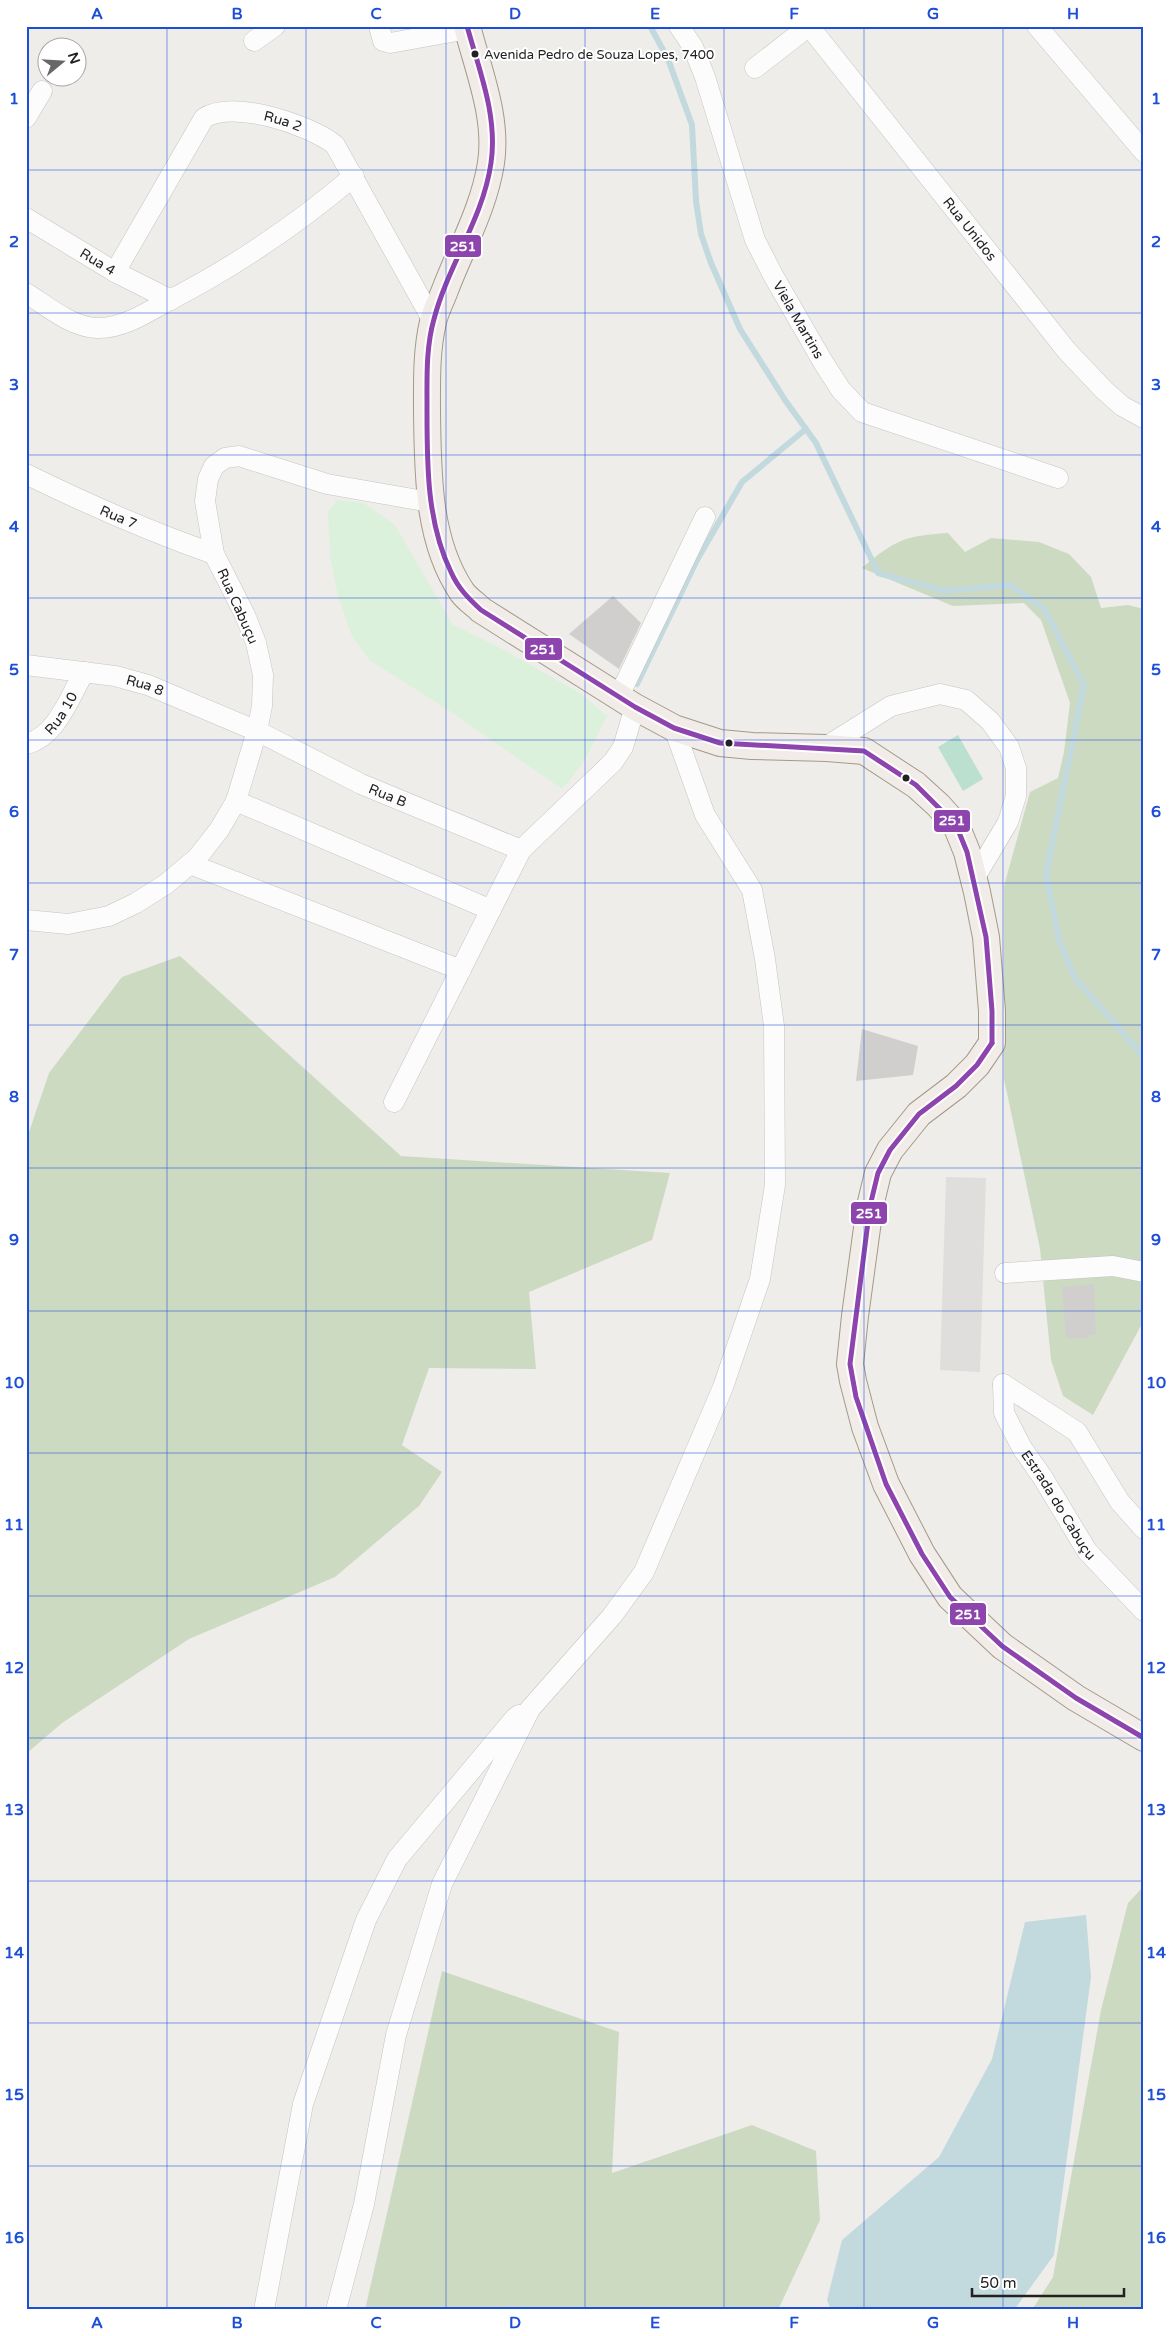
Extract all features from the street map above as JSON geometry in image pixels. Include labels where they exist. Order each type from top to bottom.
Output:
[{"type":"main road","points":[[468,27],[488,105],[492,136],[491,161],[483,196],[470,234],[433,321],[427,380],[430,502],[442,550],[451,573],[463,593],[481,610],[627,702],[674,728],[720,743],[864,751],[916,785],[938,804],[956,825],[974,879],[986,937],[992,1011],[992,1043],[976,1065],[956,1086],[919,1114],[890,1150],[878,1173],[870,1206],[850,1364],[856,1397],[864,1427],[886,1484],[922,1554],[950,1597],[1002,1646],[1076,1698],[1144,1738]]},
{"type":"street","points":[[254,41],[275,26]]},
{"type":"street","points":[[379,26],[383,40],[390,43],[468,27]]},
{"type":"street","name":"Viela Martins","points":[[679,26],[693,47],[705,77],[755,240],[774,277],[841,390],[862,412],[1058,478]]},
{"type":"street","points":[[755,68],[809,26]]},
{"type":"street","name":"Rua Unidos","points":[[809,26],[1068,351],[1104,390],[1122,406],[1144,418]]},
{"type":"street","points":[[1037,26],[1143,151]]},
{"type":"street","points":[[26,118],[42,91]]},
{"type":"street","name":"Rua 2","points":[[115,272],[199,125],[211,113],[222,111],[243,112],[310,130],[324,136],[335,145],[354,176],[433,321]]},
{"type":"street","points":[[26,293],[73,323],[97,328],[118,325],[171,300],[238,263],[289,228],[354,176]]},
{"type":"street","name":"Rua 4","points":[[26,218],[115,272],[171,300]]},
{"type":"street","name":"Rua Cabuçu","points":[[26,920],[68,924],[109,916],[151,893],[197,858],[219,830],[236,801],[257,731],[262,706],[263,675],[256,643],[232,584],[214,554],[205,502],[208,479],[214,466],[225,458],[239,456],[327,484],[430,502]]},
{"type":"street","name":"Rua 7","points":[[26,474],[99,510],[157,534],[214,554]]},
{"type":"street","points":[[394,1102],[521,850],[613,762],[623,747],[627,702],[705,517]]},
{"type":"street","name":"Rua 8","points":[[26,666],[115,676],[148,686],[257,731]]},
{"type":"street","name":"Rua 10","points":[[26,744],[34,742],[50,730],[84,672]]},
{"type":"street","points":[[824,748],[891,706],[940,694],[966,700],[990,721],[1009,746],[1016,768],[1016,796],[1008,822],[974,879]]},
{"type":"street","points":[[336,2310],[364,2204],[396,2035],[442,1884],[530,1709],[612,1616],[644,1572],[723,1387],[760,1279],[775,1185],[774,1026],[765,959],[752,890],[706,815],[674,728]]},
{"type":"street","name":"Rua B","points":[[257,731],[361,784],[521,850]]},
{"type":"street","points":[[236,801],[491,910]]},
{"type":"street","points":[[190,864],[461,970]]},
{"type":"street","points":[[1005,1273],[1113,1266],[1144,1272]]},
{"type":"street","name":"Estrada do Cabuçu","points":[[1144,1529],[1120,1502],[1078,1432],[1004,1384],[1004,1414],[1022,1448],[1043,1478],[1087,1551],[1144,1611]]},
{"type":"street","points":[[264,2310],[303,2104],[366,1920],[397,1859],[515,1718],[530,1709]]},
{"type":"green space","points":[[337,500],[364,503],[395,525],[453,625],[493,644],[580,693],[607,716],[582,763],[562,789],[442,706],[369,660],[352,636],[338,596],[330,557],[328,512]]},
{"type":"green space","points":[[948,533],[965,552],[991,538],[1039,542],[1069,554],[1091,577],[1101,608],[1128,605],[1144,609],[1144,1320],[1093,1415],[1063,1396],[1051,1360],[1040,1249],[1004,1079],[1004,886],[1030,792],[1058,778],[1064,752],[1070,703],[1041,620],[1024,603],[953,606],[862,568],[884,551],[902,541],[921,536]]},
{"type":"green space","points":[[958,735],[983,779],[963,791],[938,747]]},
{"type":"green space","points":[[180,956],[401,1156],[670,1173],[652,1240],[529,1292],[536,1369],[429,1368],[402,1445],[442,1472],[419,1506],[335,1577],[189,1639],[62,1723],[26,1754],[26,1141],[49,1073],[122,977]]},
{"type":"green space","points":[[1144,1886],[1144,2310],[1032,2310],[1053,2277],[1101,2010],[1128,1903]]},
{"type":"green space","points":[[442,1971],[619,2032],[612,2173],[752,2125],[816,2151],[820,2220],[778,2310],[365,2310]]},
{"type":"shaded area","points":[[946,1177],[986,1178],[980,1372],[940,1370]]},
{"type":"water","points":[[1086,1915],[1091,1977],[1054,2255],[1014,2310],[831,2310],[827,2300],[842,2240],[939,2157],[992,2059],[1025,1922]]},
{"type":"building","points":[[613,596],[641,623],[619,669],[569,634]]},
{"type":"building","points":[[862,1029],[918,1046],[913,1075],[856,1081]]},
{"type":"building","points":[[1094,1284],[1096,1334],[1089,1335],[1089,1338],[1066,1338],[1062,1287]]},
{"type":"waterway","points":[[650,26],[668,59],[692,125],[696,201],[701,234],[711,263],[740,329],[785,400],[816,443],[878,573],[945,591],[1010,585],[1044,609],[1084,685],[1046,874],[1059,940],[1075,978],[1144,1057]]},
{"type":"waterway","points":[[637,684],[697,560],[742,482],[806,429]]},
{"type":"transit line","name":"251","points":[[467,26],[490,111],[492,128],[491,163],[481,203],[440,299],[428,351],[427,372],[427,447],[432,511],[443,552],[454,578],[481,610],[635,707],[674,728],[720,743],[864,751],[916,785],[956,825],[967,852],[986,937],[992,1011],[992,1043]]},
{"type":"transit line","name":"251","points":[[992,1043],[977,1065],[956,1086],[919,1114],[890,1150],[878,1173],[870,1206],[850,1364],[856,1397],[886,1484],[922,1554],[950,1597],[1002,1646],[1076,1698],[1144,1738]]},
{"type":"place","name":"Avenida Pedro de Souza Lopes, 7400","points":[[475,54]]}]
